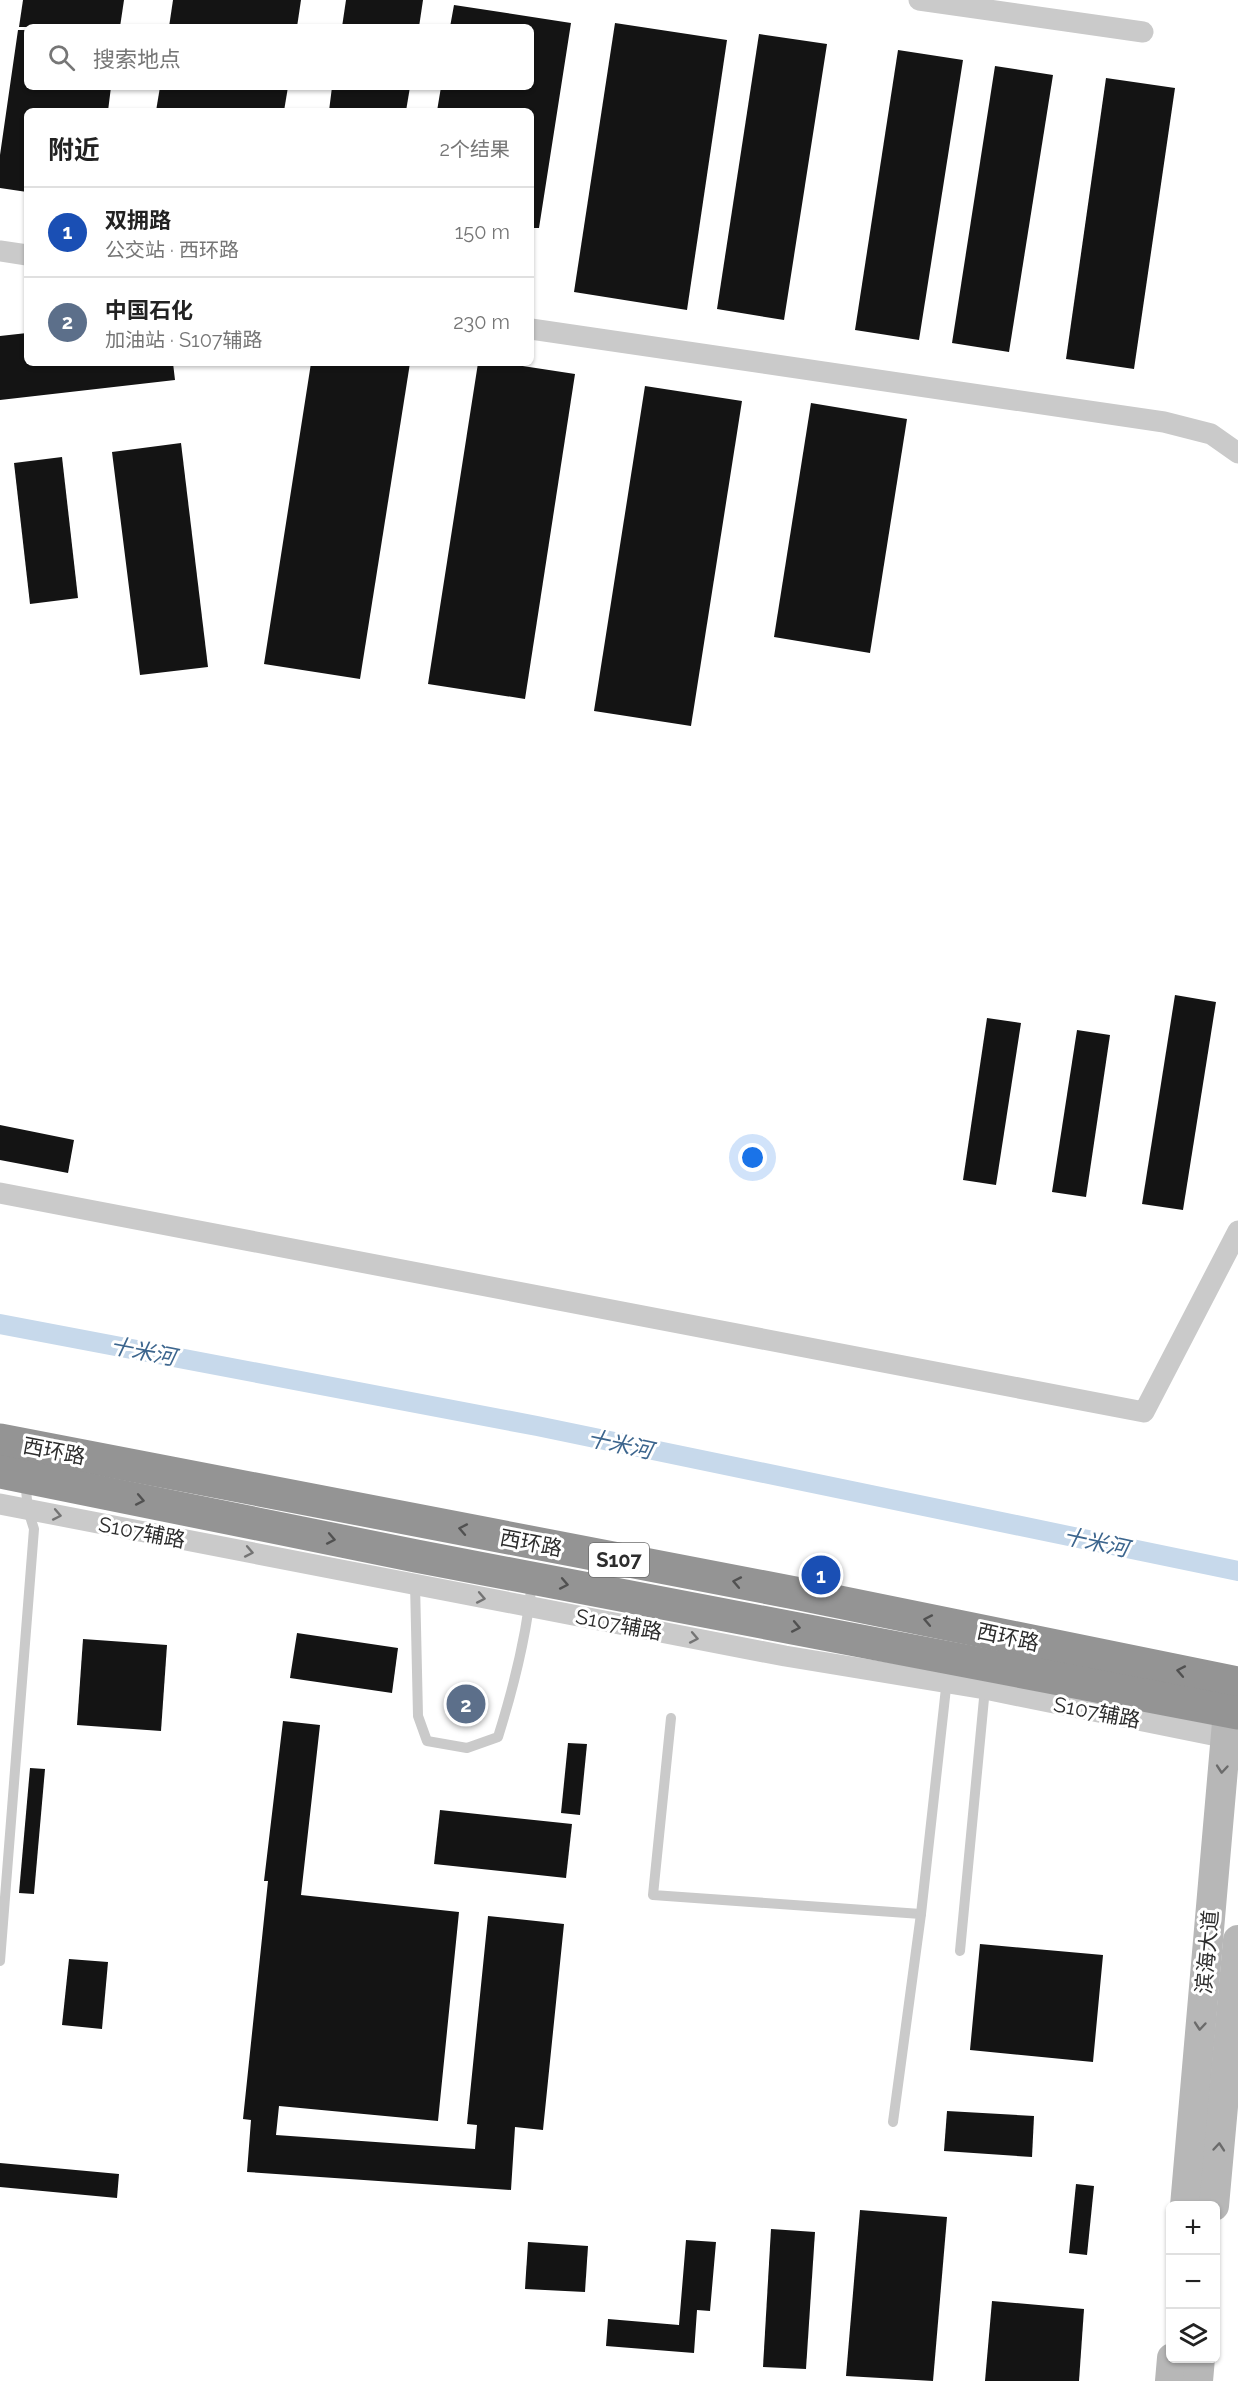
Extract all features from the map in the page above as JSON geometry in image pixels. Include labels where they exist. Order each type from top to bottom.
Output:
[{"type":"highway","name":"西环路","points":[[0,1440],[955,1650],[1234,1715]]},
{"type":"highway","name":"西环路","points":[[12,1474],[416,1570],[531,1593],[955,1650]]},
{"type":"main road","name":"滨海大道","points":[[1185,2201],[1234,1715]]},
{"type":"main road","name":"滨海大道","points":[[1214,2201],[1238,1940]]},
{"type":"main road","points":[[1170,2381],[1172,2363]]},
{"type":"main road","points":[[1198,2381],[1200,2363]]},
{"type":"street","points":[[919,0],[1143,32]]},
{"type":"street","points":[[0,251],[24,255]]},
{"type":"street","points":[[534,329],[1164,422],[1211,434],[1238,453]]},
{"type":"street","points":[[0,1193],[1144,1412],[1238,1231]]},
{"type":"street","name":"S107辅路","points":[[0,1504],[416,1570]]},
{"type":"lane","points":[[0,1961],[34,1529],[12,1474]]},
{"type":"lane","points":[[416,1570],[418,1716],[427,1740],[467,1748],[498,1737],[514,1685],[531,1593]]},
{"type":"lane","points":[[893,2122],[955,1650]]},
{"type":"lane","points":[[960,1951],[990,1658]]},
{"type":"lane","points":[[670,1718],[653,1895],[921,1914]]},
{"type":"building","points":[[23,0],[124,0],[120,24],[24,24],[24,27],[19,27]]},
{"type":"building","points":[[173,0],[301,0],[297,24],[169,24]]},
{"type":"building","points":[[346,0],[423,0],[419,24],[342,24]]},
{"type":"building","points":[[454,5],[571,23],[539,228],[534,228],[534,108],[438,108],[440,90],[534,90],[534,24],[451,24]]},
{"type":"building","points":[[615,23],[727,40],[687,310],[574,292]]},
{"type":"building","points":[[18,30],[24,30],[24,90],[111,90],[108,108],[24,108],[24,192],[0,188],[0,155]]},
{"type":"building","points":[[759,34],[827,44],[784,320],[717,309]]},
{"type":"building","points":[[898,50],[963,60],[919,340],[855,330]]},
{"type":"building","points":[[995,66],[1053,75],[1009,352],[952,343]]},
{"type":"building","points":[[1106,78],[1175,88],[1134,369],[1066,359]]},
{"type":"building","points":[[160,90],[288,90],[284,108],[156,108]]},
{"type":"building","points":[[332,90],[410,90],[406,108],[329,108]]},
{"type":"building","points":[[24,333],[24,366],[173,366],[175,380],[0,400],[0,336]]},
{"type":"building","points":[[311,366],[410,366],[360,679],[264,664]]},
{"type":"building","points":[[478,366],[523,366],[575,374],[525,699],[428,684]]},
{"type":"building","points":[[645,386],[742,401],[691,726],[594,711]]},
{"type":"building","points":[[811,403],[907,419],[870,653],[774,637]]},
{"type":"building","points":[[181,443],[208,667],[140,675],[112,452]]},
{"type":"building","points":[[62,457],[78,598],[30,604],[14,463]]},
{"type":"building","points":[[1175,995],[1216,1002],[1183,1210],[1142,1204]]},
{"type":"building","points":[[987,1018],[1021,1023],[996,1185],[963,1180]]},
{"type":"building","points":[[1077,1030],[1110,1035],[1086,1197],[1052,1192]]},
{"type":"building","points":[[0,1125],[74,1140],[68,1173],[0,1160]]},
{"type":"building","points":[[297,1633],[398,1648],[392,1693],[290,1678]]},
{"type":"building","points":[[83,1639],[167,1645],[161,1731],[77,1725]]},
{"type":"building","points":[[283,1721],[320,1725],[301,1895],[459,1912],[438,2121],[279,2106],[276,2135],[475,2149],[477,2125],[467,2124],[488,1916],[564,1924],[543,2130],[515,2127],[511,2190],[247,2172],[251,2120],[243,2119],[268,1881],[264,1881]]},
{"type":"building","points":[[568,1743],[587,1744],[580,1815],[561,1813]]},
{"type":"building","points":[[30,1768],[45,1769],[34,1894],[19,1893]]},
{"type":"building","points":[[440,1810],[572,1824],[566,1878],[434,1864]]},
{"type":"building","points":[[980,1944],[1103,1955],[1093,2062],[970,2050]]},
{"type":"building","points":[[69,1959],[108,1962],[102,2029],[62,2025]]},
{"type":"building","points":[[947,2111],[1034,2116],[1032,2157],[944,2151]]},
{"type":"building","points":[[0,2163],[119,2174],[117,2198],[0,2187]]},
{"type":"building","points":[[1076,2184],[1094,2186],[1087,2255],[1069,2253]]},
{"type":"building","points":[[860,2210],[947,2217],[933,2381],[846,2376]]},
{"type":"building","points":[[771,2229],[815,2232],[806,2369],[763,2367]]},
{"type":"building","points":[[686,2240],[716,2242],[710,2311],[697,2310],[694,2353],[606,2346],[608,2319],[679,2325]]},
{"type":"building","points":[[528,2242],[588,2246],[585,2292],[525,2289]]},
{"type":"building","points":[[992,2301],[1084,2309],[1079,2381],[985,2381]]},
{"type":"waterway","name":"十米河","points":[[0,1324],[537,1426],[1238,1571]]},
{"type":"place","name":"双拥路","points":[[821,1575]]},
{"type":"place","name":"中国石化","points":[[466,1704]]}]
